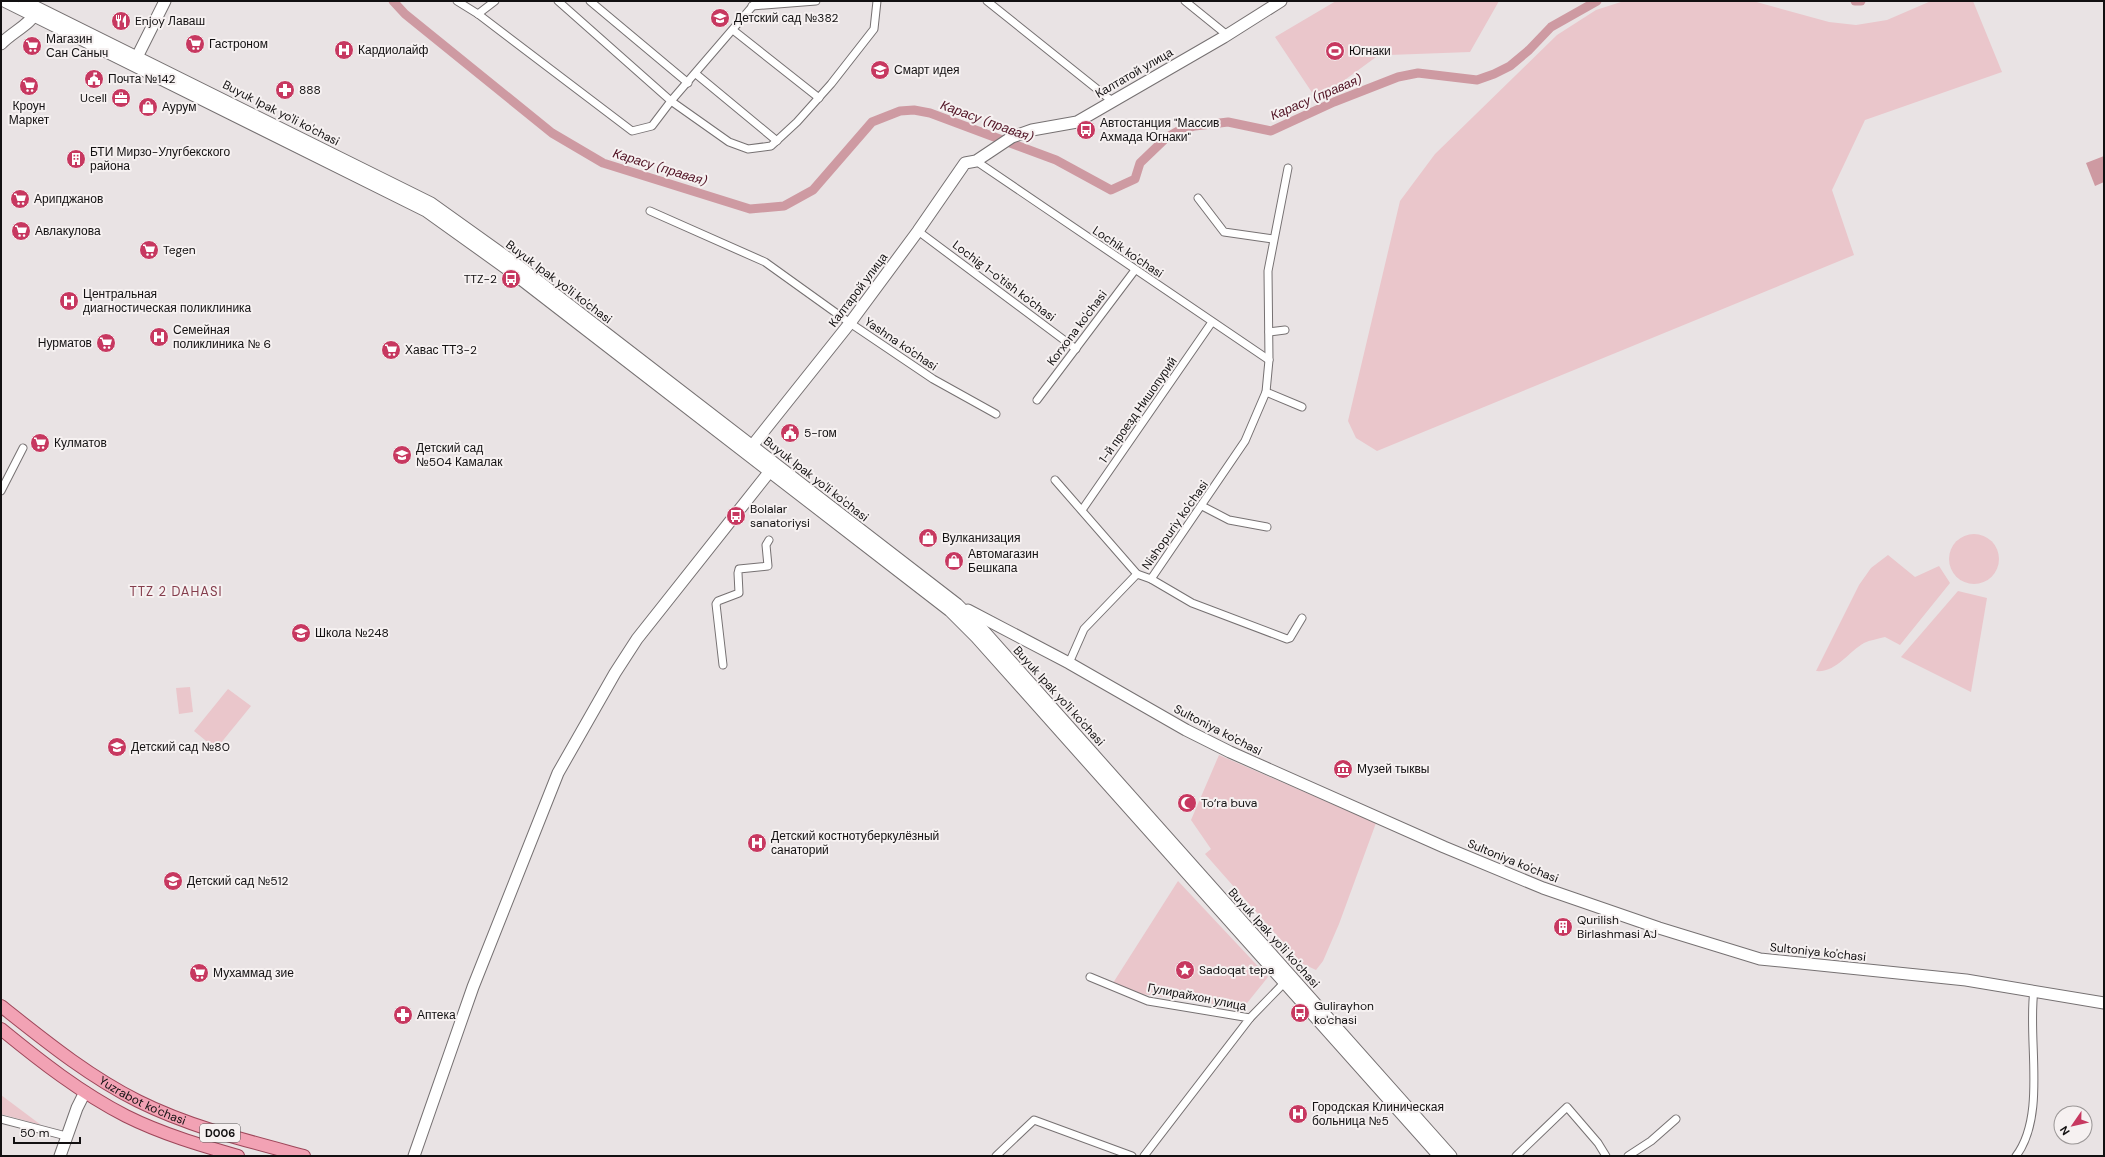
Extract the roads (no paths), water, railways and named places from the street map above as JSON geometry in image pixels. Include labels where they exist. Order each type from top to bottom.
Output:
[{"type":"main road","points":[[4,1],[37,12]]},
{"type":"main road","points":[[24,1],[37,12]]},
{"type":"main road","points":[[135,61],[165,1]]},
{"type":"main road","name":"Калтатой улица","points":[[992,148],[1012,137],[1032,130],[1077,122],[1227,35],[1281,1]]},
{"type":"main road","points":[[1,44],[10,34],[37,12]]},
{"type":"main road","name":"Buyuk Ipak yo'li ko'chasi","points":[[37,12],[426,211],[514,274],[957,604],[988,636],[1439,1156]]},
{"type":"main road","name":"Калтарой улица","points":[[749,450],[850,323],[918,231],[965,163],[976,161],[992,148]]},
{"type":"main road","points":[[414,1156],[473,987],[558,773],[615,673],[637,639],[773,468]]},
{"type":"main road","name":"Buyuk Ipak yo'li ko'chasi","points":[[773,468],[959,619],[1287,980],[1451,1156]]},
{"type":"main road","name":"Sultoniya ko'chasi","points":[[957,604],[1069,663],[1186,730],[1230,752],[1444,847],[1539,886],[1659,928],[1735,953],[1773,961],[1966,980],[2034,990],[2104,1003]]},
{"type":"main road","name":"Yuzrabot ko'chasi","points":[[1,1006],[74,1062],[138,1101],[219,1133],[304,1156]]},
{"type":"main road","name":"Yuzrabot ko'chasi","points":[[1,1029],[85,1092],[113,1109],[171,1135],[238,1156]]},
{"type":"main road","points":[[60,1156],[66,1136],[85,1092]]},
{"type":"street","points":[[457,1],[478,14],[632,131],[652,126],[671,101],[696,74],[755,4],[816,1]]},
{"type":"street","points":[[478,14],[495,1]]},
{"type":"street","points":[[558,1],[671,101],[728,142],[748,149],[771,146],[797,122],[819,98],[874,29],[879,2]]},
{"type":"street","points":[[590,1],[688,83]]},
{"type":"street","points":[[987,1],[1112,101]]},
{"type":"street","points":[[1185,1],[1227,35]]},
{"type":"street","points":[[733,30],[819,98]]},
{"type":"street","points":[[696,74],[777,141]]},
{"type":"street","name":"Lochik ko'chasi","points":[[976,161],[1269,360]]},
{"type":"street","name":"Nishopuriy ko'chasi","points":[[1069,663],[1084,629],[1138,574],[1151,579],[1245,441],[1266,392],[1269,360],[1268,271],[1288,168]]},
{"type":"street","points":[[1198,198],[1224,232],[1274,239]]},
{"type":"street","name":"Yashna ko'chasi","points":[[650,211],[765,262],[850,323],[933,379],[996,414]]},
{"type":"street","name":"Lochig 1-o'tish ko'chasi","points":[[918,231],[1076,349]]},
{"type":"street","name":"Korxona ko'chasi","points":[[1037,400],[1135,270]]},
{"type":"street","name":"1-й проезд Нишопурий","points":[[1082,510],[1212,322]]},
{"type":"street","points":[[1269,332],[1285,330]]},
{"type":"street","points":[[1266,392],[1302,407]]},
{"type":"street","points":[[1,491],[24,448]]},
{"type":"street","points":[[1055,480],[1138,574]]},
{"type":"street","points":[[1202,506],[1229,520],[1267,527]]},
{"type":"street","points":[[723,665],[716,604],[718,601],[740,593],[739,570],[768,566],[766,545],[769,540]]},
{"type":"street","points":[[1151,579],[1192,603],[1287,639],[1290,638],[1302,618]]},
{"type":"street","name":"Гулирайхон улица","points":[[1090,977],[1148,1001],[1250,1018],[1144,1156]]},
{"type":"street","points":[[1250,1018],[1287,980]]},
{"type":"street","points":[[2016,1156],[2027,1134],[2033,1110],[2034,990]]},
{"type":"street","points":[[1516,1156],[1567,1107],[1598,1143],[1606,1156]]},
{"type":"street","points":[[1628,1156],[1651,1141],[1676,1118]]},
{"type":"street","points":[[1,1119],[66,1136]]},
{"type":"street","points":[[996,1156],[1034,1120],[1132,1156]]},
{"type":"waterway","name":"Карасу (правая)","points":[[393,1],[405,14],[552,133],[603,163],[750,209],[784,206],[813,190],[872,122],[900,111],[914,110],[930,113],[1056,160],[1111,190],[1135,179],[1140,163],[1166,138],[1180,130],[1195,126],[1228,122],[1271,131],[1334,102],[1398,77],[1418,73],[1477,80],[1510,66],[1529,50],[1551,27],[1597,1]]},
{"type":"waterway","name":"Карасу (правая)","points":[[1855,1],[1861,1]]},
{"type":"place","name":"Детский сад №382","points":[[720,18]]},
{"type":"place","name":"Enjoy Лаваш","points":[[121,21]]},
{"type":"place","name":"Гастроном","points":[[195,44]]},
{"type":"place","name":"Магазин Сан Саныч","points":[[32,46]]},
{"type":"place","name":"Кардиолайф","points":[[344,50]]},
{"type":"place","name":"Югнаки","points":[[1335,51]]},
{"type":"place","name":"Смарт идея","points":[[880,70]]},
{"type":"place","name":"Почта №142","points":[[94,79]]},
{"type":"place","name":"Кроун Маркет","points":[[29,86]]},
{"type":"place","name":"888","points":[[285,90]]},
{"type":"place","name":"Ucell","points":[[121,98]]},
{"type":"place","name":"Аурум","points":[[148,107]]},
{"type":"place","name":"Автостанция \"Массив Ахмада Югнаки\"","points":[[1086,130]]},
{"type":"place","name":"БТИ Мирзо-Улугбекского района","points":[[76,159]]},
{"type":"place","name":"Арипджанов","points":[[20,199]]},
{"type":"place","name":"Авлакулова","points":[[21,231]]},
{"type":"place","name":"Tegen","points":[[149,250]]},
{"type":"place","name":"TTZ-2","points":[[511,279]]},
{"type":"place","name":"Центральная диагностическая поликлиника","points":[[69,301]]},
{"type":"place","name":"Семейная поликлиника № 6","points":[[159,337]]},
{"type":"place","name":"Нурматов","points":[[106,343]]},
{"type":"place","name":"Хавас ТТЗ-2","points":[[391,350]]},
{"type":"place","name":"5-гом","points":[[790,433]]},
{"type":"place","name":"Кулматов","points":[[40,443]]},
{"type":"place","name":"Детский сад №504 Камалак","points":[[402,455]]},
{"type":"place","name":"Bolalar sanatoriysi","points":[[736,516]]},
{"type":"place","name":"Вулканизация","points":[[928,538]]},
{"type":"place","name":"Автомагазин Бешкапа","points":[[954,561]]},
{"type":"place","name":"Школа №248","points":[[301,633]]},
{"type":"place","name":"Детский сад №80","points":[[117,747]]},
{"type":"place","name":"Музей тыквы","points":[[1343,769]]},
{"type":"place","name":"To‘ra buva","points":[[1187,803]]},
{"type":"place","name":"Детский костнотуберкулёзный санаторий","points":[[757,843]]},
{"type":"place","name":"Детский сад №512","points":[[173,881]]},
{"type":"place","name":"Qurilish Birlashmasi AJ","points":[[1563,927]]},
{"type":"place","name":"Sadoqat tepa","points":[[1185,970]]},
{"type":"place","name":"Мухаммад зие","points":[[199,973]]},
{"type":"place","name":"Gulirayhon ko'chasi","points":[[1300,1013]]},
{"type":"place","name":"Аптека","points":[[403,1015]]},
{"type":"place","name":"Городская Клиническая больница №5","points":[[1298,1114]]},
{"type":"district","name":"TTZ 2 DAHASI","points":[[176,591]]}]
